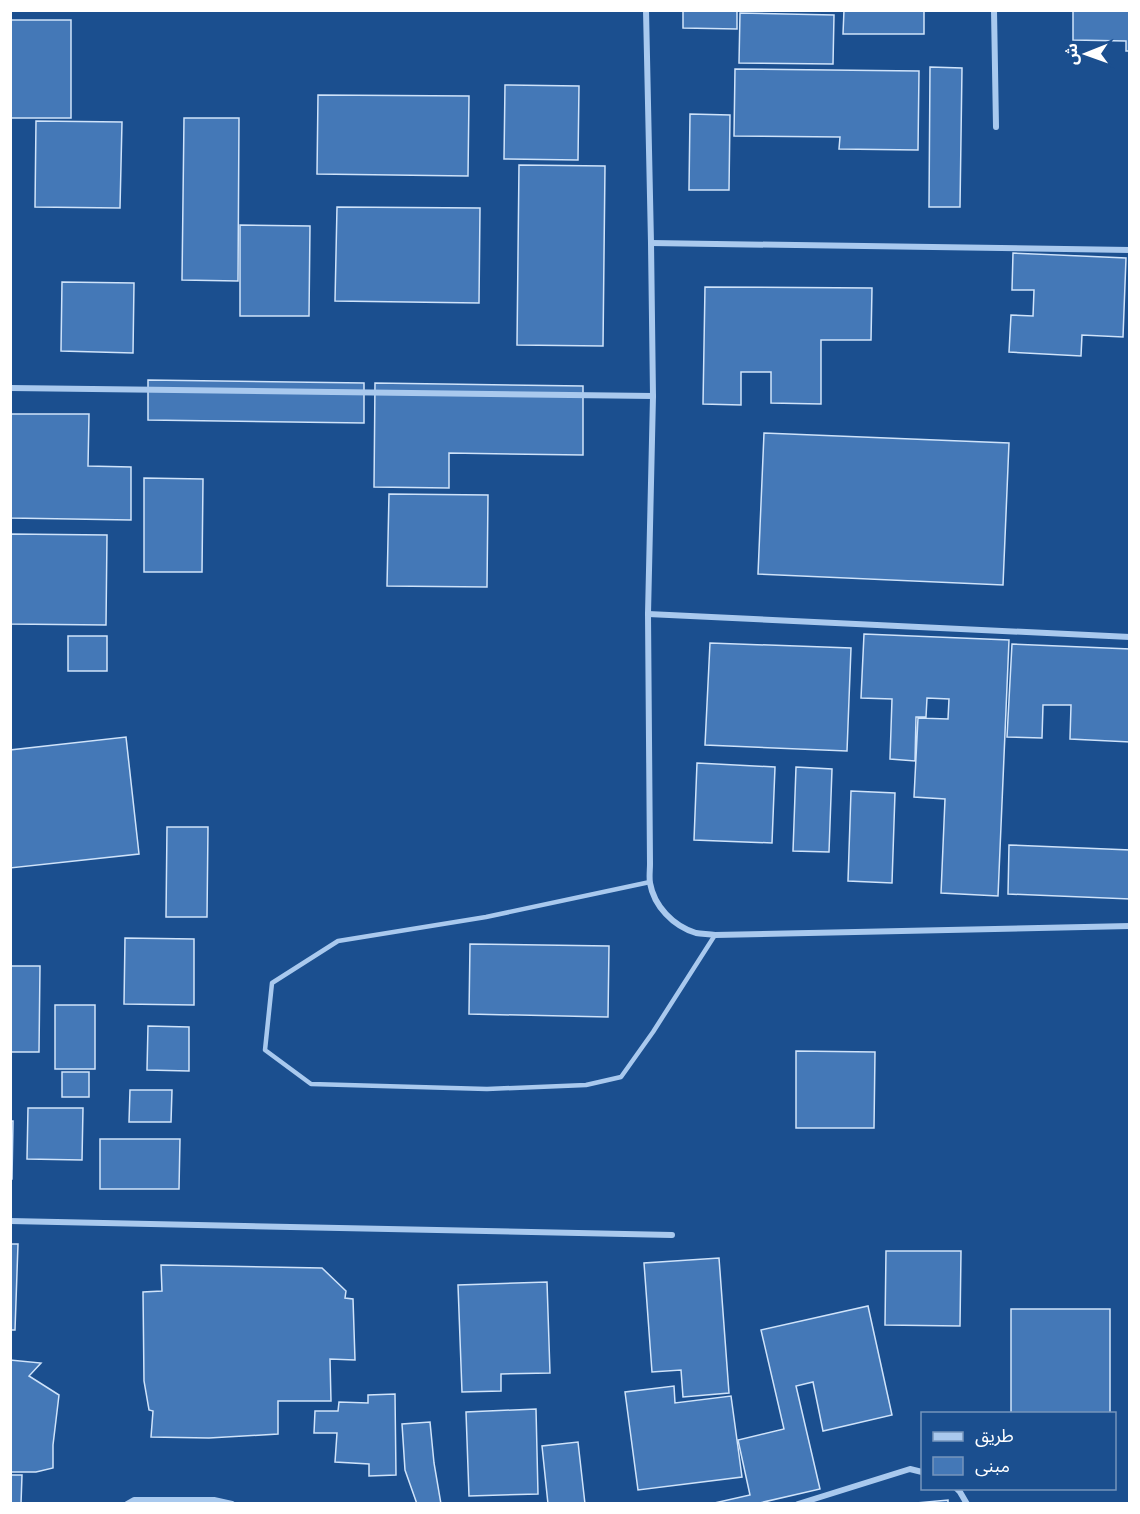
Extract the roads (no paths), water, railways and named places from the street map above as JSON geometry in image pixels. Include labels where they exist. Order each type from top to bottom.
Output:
[{"type":"street","points":[[646,10],[652,396],[648,614],[650,882],[656,900],[667,915],[680,926],[697,933],[715,935],[1130,926]]},
{"type":"street","points":[[994,10],[996,127]]},
{"type":"street","points":[[651,243],[1130,250]]},
{"type":"street","points":[[10,388],[652,396]]},
{"type":"street","points":[[648,614],[1130,637]]},
{"type":"street","points":[[10,1221],[672,1235]]},
{"type":"street","points":[[798,1503],[910,1469],[921,1472]]},
{"type":"street","points":[[958,1490],[966,1503]]},
{"type":"street","points":[[126,1503],[134,1500],[214,1500],[232,1503]]},
{"type":"lane","points":[[650,882],[486,917],[338,941],[272,983],[265,1050],[311,1084],[487,1089],[586,1085],[621,1077],[653,1032],[715,935]]}]
